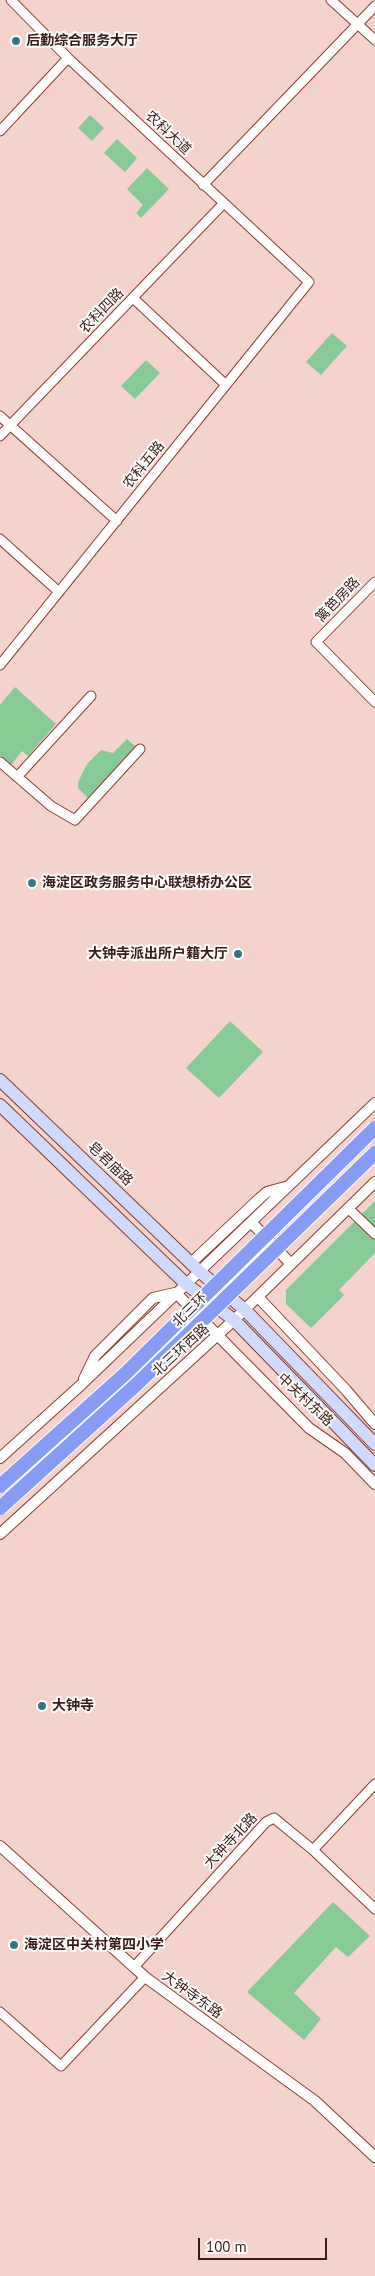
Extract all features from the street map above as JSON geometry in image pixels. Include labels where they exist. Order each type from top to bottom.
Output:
[{"type":"highway","name":"北三环","points":[[0,1486],[126,1373],[375,1128]]},
{"type":"highway","name":"北三环","points":[[0,1508],[137,1384],[375,1153]]},
{"type":"main road","name":"皂君庙路","points":[[0,1080],[222,1291]]},
{"type":"main road","points":[[0,1105],[186,1284]]},
{"type":"main road","name":"中关村东路","points":[[186,1284],[234,1320],[375,1465]]},
{"type":"main road","name":"中关村东路","points":[[222,1291],[245,1310],[375,1444]]},
{"type":"street","name":"农科大道","points":[[10,0],[68,58],[222,204],[309,282]]},
{"type":"street","points":[[331,0],[375,40]]},
{"type":"street","points":[[203,185],[375,6]]},
{"type":"street","points":[[0,130],[68,58]]},
{"type":"street","name":"农科四路","points":[[0,436],[222,204]]},
{"type":"street","name":"农科五路","points":[[0,665],[309,282]]},
{"type":"street","points":[[133,298],[226,385]]},
{"type":"street","points":[[0,416],[117,520]]},
{"type":"street","points":[[0,539],[59,592]]},
{"type":"street","name":"篱笆房路","points":[[375,582],[316,642],[375,702]]},
{"type":"street","points":[[17,776],[91,696]]},
{"type":"street","points":[[0,762],[51,806],[75,820],[140,749]]},
{"type":"street","points":[[195,1267],[251,1222],[375,1103]]},
{"type":"street","name":"北三环西路","points":[[0,1534],[245,1310],[375,1182]]},
{"type":"street","points":[[0,1458],[82,1384],[95,1356],[153,1298],[176,1293],[186,1284],[195,1267],[260,1198],[267,1192],[288,1186]]},
{"type":"street","points":[[348,1208],[375,1234]]},
{"type":"street","points":[[251,1222],[291,1264]]},
{"type":"street","points":[[198,1315],[272,1244]]},
{"type":"street","name":"中关村东路","points":[[176,1293],[309,1428],[345,1453],[375,1484]]},
{"type":"street","points":[[258,1297],[346,1390],[375,1424]]},
{"type":"street","points":[[375,1784],[313,1850],[375,1909]]},
{"type":"street","name":"大钟寺北路","points":[[134,1967],[266,1822],[274,1818],[313,1850]]},
{"type":"street","name":"大钟寺东路","points":[[0,1846],[145,1977],[315,2101],[375,2157]]},
{"type":"street","points":[[0,2012],[61,2066],[145,1977]]},
{"type":"green space","points":[[90,115],[104,128],[92,141],[78,128]]},
{"type":"green space","points":[[117,139],[137,158],[125,172],[104,153]]},
{"type":"green space","points":[[147,168],[169,189],[141,218],[136,213],[143,205],[127,189]]},
{"type":"green space","points":[[332,333],[347,346],[321,375],[306,362]]},
{"type":"green space","points":[[146,360],[160,373],[135,399],[121,386]]},
{"type":"green space","points":[[15,687],[56,724],[28,756],[22,751],[11,765],[0,755],[0,705]]},
{"type":"green space","points":[[127,739],[136,747],[88,798],[78,788],[78,782],[87,764],[101,750],[113,753]]},
{"type":"green space","points":[[230,1021],[263,1052],[219,1098],[186,1068]]},
{"type":"green space","points":[[375,1201],[375,1253],[339,1290],[344,1295],[311,1328],[286,1304],[286,1290]]},
{"type":"green space","points":[[333,1902],[370,1936],[348,1957],[336,1947],[294,1993],[321,2019],[304,2040],[247,1992]]},
{"type":"place","name":"后勤综合服务大厅","points":[[16,41]]},
{"type":"place","name":"海淀区政务服务中心联想桥办公区","points":[[32,883]]},
{"type":"place","name":"大钟寺派出所户籍大厅","points":[[238,954]]},
{"type":"place","name":"大钟寺","points":[[42,1706]]},
{"type":"place","name":"海淀区中关村第四小学","points":[[14,1945]]}]
